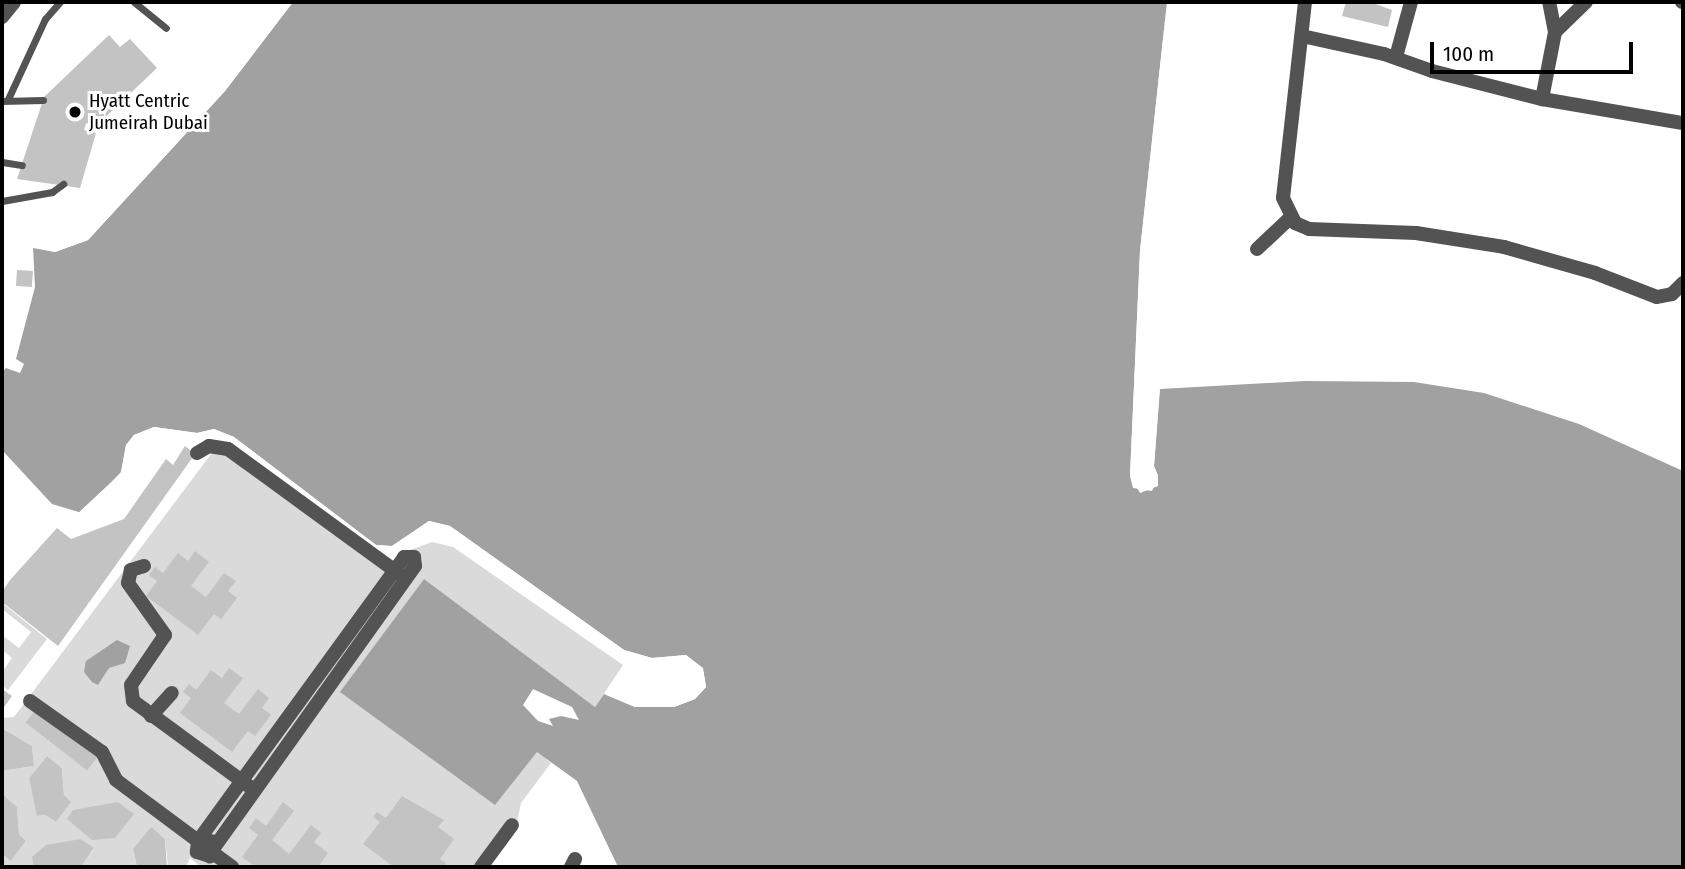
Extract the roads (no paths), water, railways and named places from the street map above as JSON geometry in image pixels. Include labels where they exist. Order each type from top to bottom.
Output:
[{"type":"street","points":[[2,17],[14,2]]},
{"type":"street","points":[[1305,2],[1284,205],[1290,218],[1310,229],[1416,233],[1504,247],[1635,288],[1659,290],[1683,281]]},
{"type":"street","points":[[1396,57],[1411,2]]},
{"type":"street","points":[[1542,99],[1555,33],[1549,2]]},
{"type":"street","points":[[1558,2],[1586,2]]},
{"type":"street","points":[[1555,33],[1586,2]]},
{"type":"street","points":[[1302,36],[1396,57],[1542,99],[1683,123]]},
{"type":"street","points":[[1286,185],[1298,213],[1325,228]]},
{"type":"street","points":[[1257,250],[1290,218]]},
{"type":"street","points":[[190,867],[400,575],[228,449],[209,446],[197,453]]},
{"type":"street","points":[[144,566],[131,570],[128,583],[165,635],[130,690],[133,701],[248,786]]},
{"type":"street","points":[[151,716],[172,693]]},
{"type":"street","points":[[30,701],[102,752],[116,780],[232,867]]},
{"type":"street","points":[[481,867],[512,825]]},
{"type":"lane","points":[[43,100],[5,100],[45,19],[60,2]]},
{"type":"lane","points":[[134,2],[166,29]]},
{"type":"lane","points":[[2,162],[22,165]]},
{"type":"lane","points":[[2,201],[52,192],[63,184]]},
{"type":"place","name":"Hyatt Centric Jumeirah Dubai","points":[[75,112]]}]
